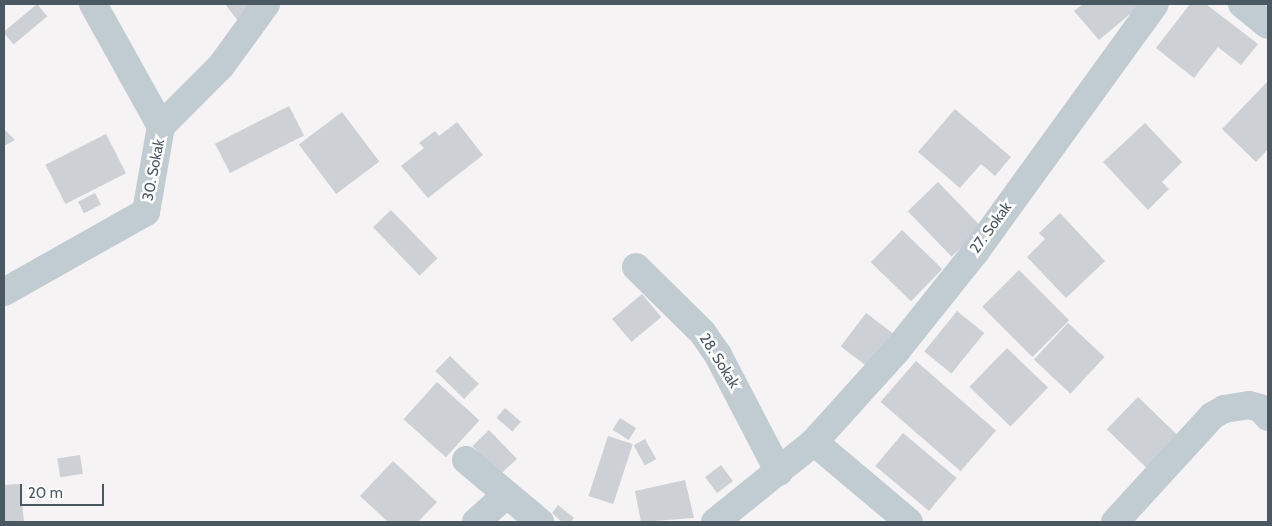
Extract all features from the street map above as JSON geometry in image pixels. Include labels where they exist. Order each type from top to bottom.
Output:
[{"type":"street","points":[[93,4],[161,126]]},
{"type":"street","name":"30. Sokak","points":[[4,292],[146,212],[161,126],[221,66],[266,4]]},
{"type":"street","name":"27. Sokak","points":[[714,522],[779,472],[814,442],[897,350],[976,250],[1155,4]]},
{"type":"street","points":[[1242,4],[1268,25]]},
{"type":"street","name":"28. Sokak","points":[[636,267],[702,332],[718,355],[779,472]]},
{"type":"street","points":[[1115,522],[1212,416],[1224,409],[1249,405],[1260,408],[1268,417]]},
{"type":"street","points":[[814,442],[909,522]]},
{"type":"street","points":[[466,460],[540,522]]},
{"type":"street","points":[[476,522],[506,495]]},
{"type":"building","points":[[37,4],[47,16],[14,45],[4,32]]},
{"type":"building","points":[[225,4],[248,4],[253,11],[239,22]]},
{"type":"building","points":[[1083,4],[1142,4],[1099,40],[1074,11]]},
{"type":"building","points":[[1190,4],[1206,4],[1258,44],[1241,65],[1218,47],[1194,78],[1156,48]]},
{"type":"building","points":[[1268,81],[1268,149],[1256,162],[1222,129]]},
{"type":"building","points":[[289,106],[304,135],[230,173],[215,144]]},
{"type":"building","points":[[955,109],[1011,157],[995,176],[981,164],[960,188],[918,152]]},
{"type":"building","points":[[342,112],[379,162],[336,194],[299,144]]},
{"type":"building","points":[[457,122],[483,155],[428,198],[401,166],[424,148],[419,143],[435,131],[439,136]]},
{"type":"building","points":[[1145,123],[1182,162],[1162,182],[1169,189],[1148,210],[1103,162]]},
{"type":"building","points":[[4,129],[15,140],[4,146]]},
{"type":"building","points":[[106,134],[126,173],[65,204],[45,165]]},
{"type":"building","points":[[938,182],[982,227],[952,256],[908,211]]},
{"type":"building","points":[[95,193],[101,205],[84,213],[78,202]]},
{"type":"building","points":[[391,210],[438,258],[420,276],[373,227]]},
{"type":"building","points":[[1060,213],[1105,261],[1066,298],[1027,257],[1045,239],[1039,233]]},
{"type":"building","points":[[902,230],[942,269],[911,301],[871,262]]},
{"type":"building","points":[[1019,270],[1069,320],[1032,357],[982,307]]},
{"type":"building","points":[[642,294],[661,317],[631,342],[612,319]]},
{"type":"building","points":[[957,311],[984,333],[951,373],[924,351]]},
{"type":"building","points":[[866,313],[893,333],[868,367],[841,347]]},
{"type":"building","points":[[1068,323],[1105,357],[1070,394],[1034,360]]},
{"type":"building","points":[[1007,348],[1048,388],[1010,426],[969,387]]},
{"type":"building","points":[[450,356],[479,384],[464,399],[435,371]]},
{"type":"building","points":[[916,361],[996,431],[961,471],[881,402]]},
{"type":"building","points":[[437,382],[479,420],[446,457],[404,419]]},
{"type":"building","points":[[1138,397],[1180,437],[1148,470],[1107,429]]},
{"type":"building","points":[[505,408],[521,422],[512,432],[496,418]]},
{"type":"building","points":[[620,418],[636,428],[629,440],[613,430]]},
{"type":"building","points":[[489,430],[517,459],[500,475],[472,446]]},
{"type":"building","points":[[903,433],[957,478],[929,511],[875,466]]},
{"type":"building","points":[[608,436],[633,444],[613,504],[589,496]]},
{"type":"building","points":[[645,439],[656,459],[645,465],[634,445]]},
{"type":"building","points":[[80,455],[83,474],[60,477],[57,459]]},
{"type":"building","points":[[393,461],[437,502],[418,522],[388,522],[360,496]]},
{"type":"building","points":[[721,465],[733,481],[717,493],[705,477]]},
{"type":"building","points":[[685,480],[694,518],[641,522],[635,491]]},
{"type":"building","points":[[20,484],[24,522],[4,522],[4,485]]},
{"type":"building","points":[[558,505],[574,518],[571,522],[562,522],[552,513]]}]
